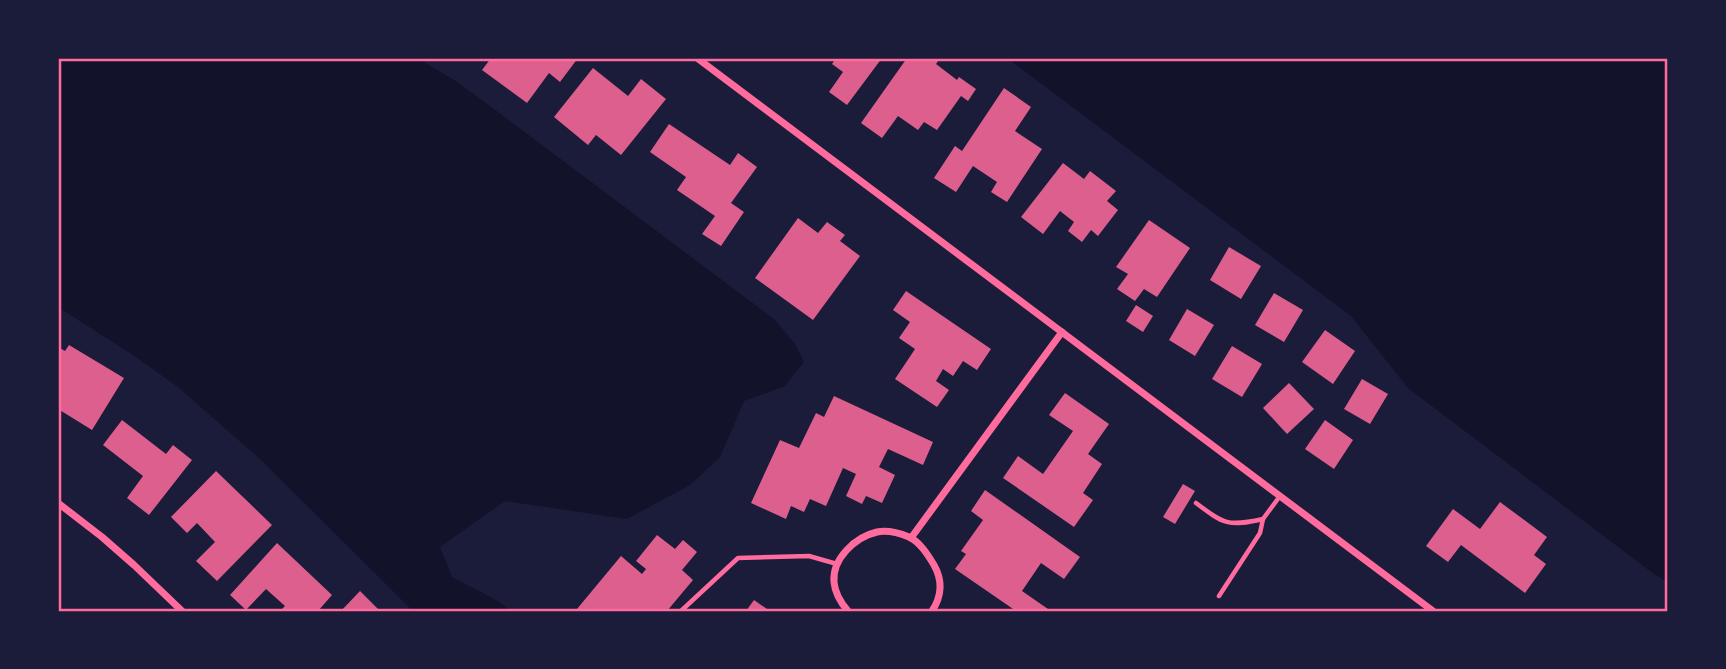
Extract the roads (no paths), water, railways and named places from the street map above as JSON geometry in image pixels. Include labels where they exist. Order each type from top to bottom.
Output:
[{"type":"street","points":[[697,58],[1433,611]]},
{"type":"street","points":[[911,538],[1062,332]]},
{"type":"street","points":[[58,503],[102,537],[182,611]]},
{"type":"street","points":[[848,611],[838,598],[834,582],[837,564],[847,549],[860,539],[877,532],[894,532],[911,538],[922,547],[940,575],[940,592],[932,611]]},
{"type":"lane","points":[[1219,596],[1260,533],[1263,519],[1280,496]]},
{"type":"lane","points":[[1196,503],[1227,523],[1263,519]]},
{"type":"lane","points":[[681,611],[738,558],[809,556],[837,564]]}]
